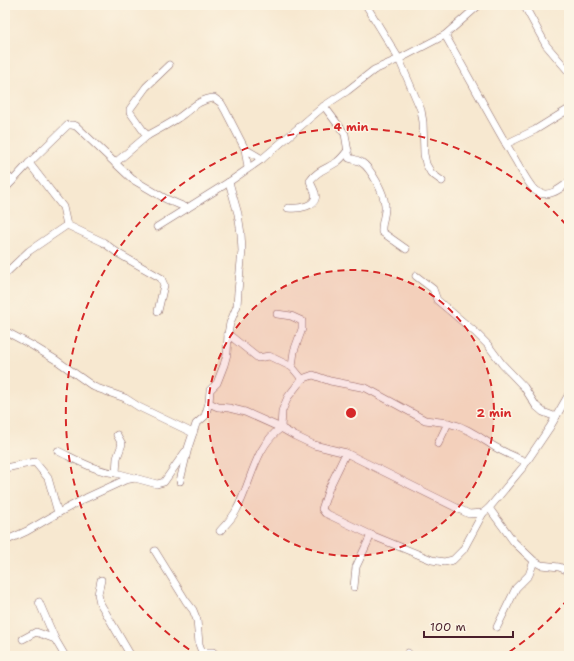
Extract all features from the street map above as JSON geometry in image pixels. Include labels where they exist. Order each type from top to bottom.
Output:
[{"type":"street","points":[[366,5],[399,59],[421,110],[426,164],[431,173],[442,181]]},
{"type":"street","points":[[157,227],[229,182],[262,159],[324,106],[347,91],[374,70],[445,35],[479,5]]},
{"type":"street","points":[[524,5],[546,44],[569,72]]},
{"type":"street","points":[[445,35],[506,144],[536,191],[543,194],[550,194],[569,182]]},
{"type":"street","points":[[147,136],[130,112],[130,109],[146,87],[169,65]]},
{"type":"street","points":[[115,163],[147,136],[179,118],[196,104],[207,98],[214,98],[221,103],[245,149],[248,168]]},
{"type":"street","points":[[324,106],[345,134],[349,158],[362,163],[373,176],[382,194],[386,206],[381,226],[382,232],[406,249]]},
{"type":"street","points":[[506,144],[535,130],[569,109]]},
{"type":"street","points":[[5,189],[29,163],[68,126],[72,125],[76,126],[132,179],[166,199],[187,208]]},
{"type":"street","points":[[245,149],[262,159]]},
{"type":"street","points":[[288,208],[298,209],[309,206],[315,200],[316,194],[310,181],[311,179],[324,169],[337,162],[348,150]]},
{"type":"street","points":[[29,163],[62,207],[67,225],[103,242],[119,254],[161,278],[164,285],[158,311]]},
{"type":"street","points":[[5,173],[12,181]]},
{"type":"street","points":[[180,481],[188,448],[196,424],[205,416],[209,403],[210,390],[217,383],[224,365],[227,354],[230,323],[237,306],[242,251],[241,234],[238,214],[229,182]]},
{"type":"street","points":[[5,274],[29,251],[67,225]]},
{"type":"street","points":[[416,276],[434,289],[436,300],[475,332],[488,345],[502,364],[524,387],[536,406],[543,412],[556,417]]},
{"type":"street","points":[[277,314],[291,316],[302,321],[302,328],[294,351],[292,367]]},
{"type":"street","points":[[5,331],[56,360],[94,387],[125,398],[138,407],[193,433]]},
{"type":"street","points":[[228,334],[258,358],[270,356],[292,367],[302,379]]},
{"type":"street","points":[[281,428],[282,410],[288,397],[302,379],[313,376],[366,388],[425,420],[456,424],[526,462]]},
{"type":"street","points":[[346,453],[329,488],[322,509],[325,513],[372,535],[432,560],[444,562],[453,560],[463,550],[486,511],[526,462],[556,417],[569,394]]},
{"type":"street","points":[[209,403],[218,407],[245,412],[314,445],[346,453],[469,514],[486,511]]},
{"type":"street","points":[[438,444],[448,423]]},
{"type":"street","points":[[220,531],[230,521],[237,509],[257,460],[274,433],[281,428]]},
{"type":"street","points":[[116,473],[117,458],[122,444],[118,435]]},
{"type":"street","points":[[58,451],[105,472],[116,473],[157,484],[164,482],[188,448]]},
{"type":"street","points":[[5,468],[35,462],[48,478],[58,512]]},
{"type":"street","points":[[5,541],[27,531],[58,512],[125,480],[135,478]]},
{"type":"street","points":[[486,511],[514,542],[534,561],[541,565],[559,566],[569,571]]},
{"type":"street","points":[[354,586],[356,567],[372,535]]},
{"type":"street","points":[[155,552],[193,610],[197,620],[199,644],[202,652],[212,652],[216,656]]},
{"type":"street","points":[[497,627],[516,588],[529,575],[534,561]]},
{"type":"street","points":[[101,580],[98,594],[100,603],[131,656]]},
{"type":"street","points":[[39,602],[64,656]]},
{"type":"street","points":[[23,639],[36,632],[55,639]]}]
